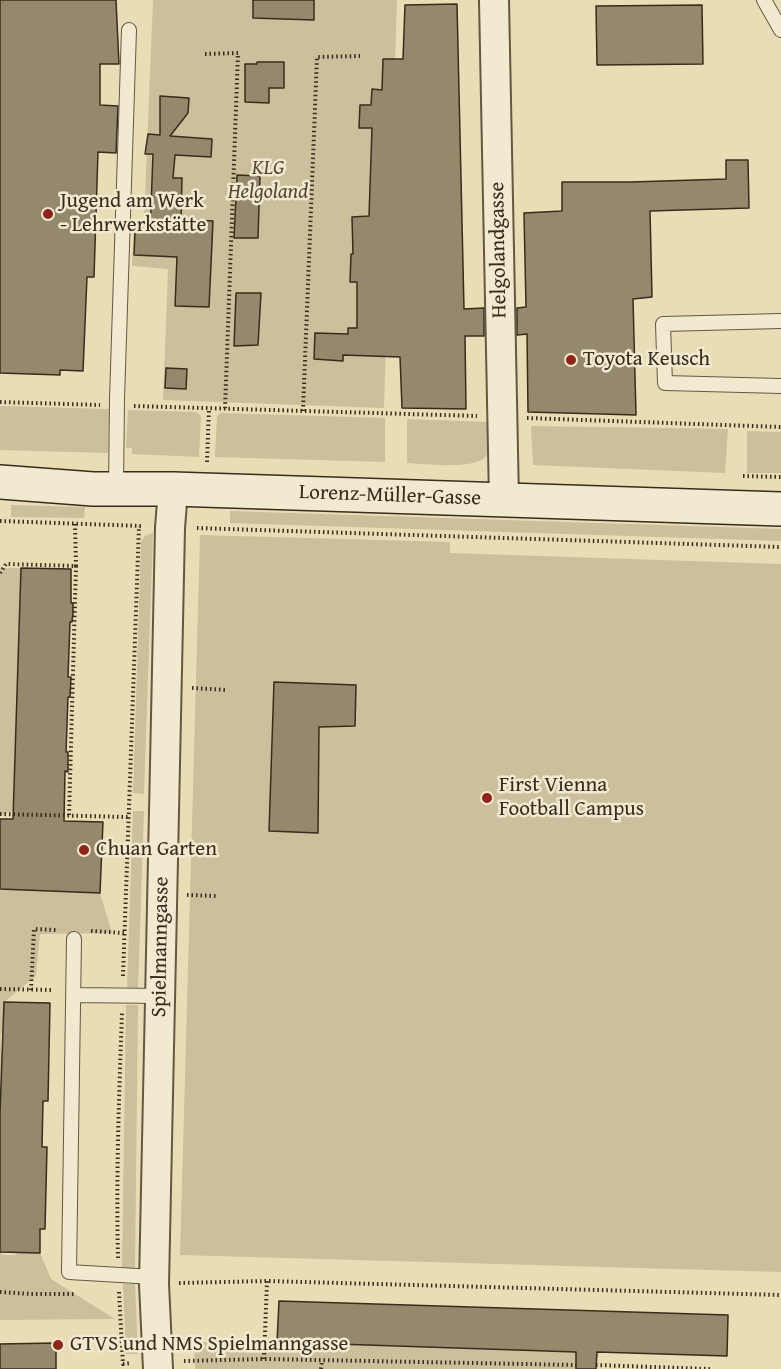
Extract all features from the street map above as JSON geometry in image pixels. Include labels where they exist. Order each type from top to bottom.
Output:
[{"type":"main road","name":"Lorenz-Müller-Gasse","points":[[0,482],[93,489],[173,489],[781,509]]},
{"type":"street","name":"Helgolandgasse","points":[[494,0],[504,500]]},
{"type":"street","name":"Spielmanngasse","points":[[166,1364],[154,1280],[170,538],[173,489]]},
{"type":"lane","points":[[764,0],[781,30]]},
{"type":"lane","points":[[116,489],[129,30]]},
{"type":"lane","points":[[781,321],[663,324],[665,383],[781,386]]},
{"type":"lane","points":[[74,939],[69,1272],[154,1280]]},
{"type":"lane","points":[[74,993],[160,996]]},
{"type":"path","points":[[204,54],[238,53],[225,409]]},
{"type":"path","points":[[303,411],[317,57],[360,56]]},
{"type":"path","points":[[0,402],[781,427]]},
{"type":"path","points":[[207,464],[209,408]]},
{"type":"path","points":[[0,521],[139,526],[117,1206],[123,1364],[264,1359],[553,1367],[576,1365]]},
{"type":"path","points":[[69,816],[76,566],[75,524]]},
{"type":"path","points":[[203,529],[781,547]]},
{"type":"path","points":[[0,564],[76,566]]},
{"type":"path","points":[[0,573],[6,564]]},
{"type":"path","points":[[188,688],[227,690]]},
{"type":"path","points":[[0,814],[128,817]]},
{"type":"path","points":[[183,895],[217,896]]},
{"type":"path","points":[[0,989],[74,993]]},
{"type":"path","points":[[154,1280],[781,1295]]},
{"type":"path","points":[[264,1359],[267,1281]]},
{"type":"path","points":[[0,1292],[86,1294]]},
{"type":"path","points":[[108,1295],[119,1295]]},
{"type":"path","points":[[321,1369],[322,1360]]},
{"type":"path","points":[[596,1365],[710,1369]]},
{"type":"green space","name":"KLG Helgoland","points":[[153,0],[397,0],[384,408],[163,400],[168,269],[132,266],[134,223],[144,220]]},
{"type":"green space","points":[[0,406],[109,409],[108,453],[0,450]]},
{"type":"green space","points":[[128,410],[196,412],[201,416],[199,457],[132,454],[132,448],[126,448]]},
{"type":"green space","points":[[221,413],[385,418],[385,462],[215,457],[217,416]]},
{"type":"green space","points":[[407,419],[489,422],[488,452],[481,460],[461,465],[407,463]]},
{"type":"green space","points":[[531,426],[728,429],[725,473],[533,465]]},
{"type":"green space","points":[[747,431],[781,432],[781,473],[747,473]]},
{"type":"green space","points":[[11,505],[85,507],[84,518],[11,517]]},
{"type":"green space","points":[[230,511],[781,529],[781,541],[230,523]]},
{"type":"green space","points":[[153,533],[144,794],[133,793],[141,542],[145,536]]},
{"type":"green space","name":"First Vienna Football Campus","points":[[200,535],[450,542],[450,553],[781,564],[781,1272],[180,1255]]},
{"type":"green space","points":[[0,568],[21,568],[13,811],[0,816]]},
{"type":"green space","points":[[133,811],[144,811],[138,988],[127,987]]},
{"type":"green space","points":[[0,889],[100,893],[112,933],[40,934],[36,976],[4,1002],[3,1033],[1,1033],[0,1113]]},
{"type":"green space","points":[[126,1005],[138,1005],[135,1268],[122,1268]]},
{"type":"green space","points":[[0,1252],[2,1255],[16,1255],[17,1252],[40,1253],[51,1279],[115,1319],[0,1320]]},
{"type":"green space","points":[[123,1284],[135,1284],[138,1354],[126,1354]]},
{"type":"green space","points":[[194,1342],[277,1342],[576,1352],[576,1369],[195,1369]]},
{"type":"building","points":[[0,0],[116,0],[119,64],[100,64],[100,105],[118,106],[116,153],[98,152],[94,277],[87,277],[83,371],[60,370],[60,375],[0,373]]},
{"type":"building","points":[[253,0],[314,0],[314,20],[253,18]]},
{"type":"building","points":[[457,4],[464,309],[484,308],[484,336],[465,336],[466,409],[402,408],[400,357],[343,355],[343,361],[314,359],[315,333],[348,334],[348,328],[357,328],[357,282],[350,282],[351,254],[353,254],[352,217],[369,216],[372,128],[359,128],[360,105],[371,105],[372,89],[382,90],[383,59],[403,59],[405,5]]},
{"type":"building","points":[[702,5],[703,64],[597,65],[596,6]]},
{"type":"building","points":[[257,62],[284,62],[284,88],[269,88],[269,103],[245,102],[245,64],[257,64]]},
{"type":"building","points":[[160,96],[189,98],[188,113],[170,136],[212,139],[211,157],[175,155],[173,178],[182,178],[181,219],[213,221],[209,307],[175,306],[177,257],[134,255],[135,231],[150,232],[153,154],[145,154],[148,134],[160,135]]},
{"type":"building","points":[[726,160],[748,160],[749,208],[650,211],[652,297],[633,299],[636,415],[528,412],[527,334],[517,335],[517,308],[526,307],[524,213],[562,211],[562,182],[726,179]]},
{"type":"building","points":[[237,175],[260,176],[258,238],[234,238]]},
{"type":"building","points":[[236,293],[261,293],[258,345],[234,346]]},
{"type":"building","points":[[166,368],[187,369],[186,389],[165,388]]},
{"type":"building","points":[[21,568],[71,569],[73,613],[72,622],[70,622],[68,677],[71,677],[70,697],[68,697],[66,752],[68,752],[68,772],[65,771],[64,821],[103,822],[100,893],[0,889],[0,819],[13,819]]},
{"type":"building","points":[[274,682],[356,685],[355,726],[319,727],[318,833],[269,831]]},
{"type":"building","points":[[4,1002],[50,1003],[48,1101],[43,1101],[42,1147],[47,1147],[45,1229],[40,1229],[40,1253],[0,1252],[0,1113]]},
{"type":"building","points":[[279,1301],[728,1315],[727,1356],[597,1352],[596,1369],[576,1369],[576,1352],[277,1342]]},
{"type":"building","points":[[56,1343],[56,1369],[0,1369],[0,1344]]},
{"type":"place","name":"Jugend am Werk - Lehrwerkstätte","points":[[48,214]]},
{"type":"place","name":"Toyota Keusch","points":[[571,360]]},
{"type":"place","name":"First Vienna Football Campus","points":[[487,798]]},
{"type":"place","name":"Chuan Garten","points":[[84,850]]},
{"type":"place","name":"GTVS und NMS Spielmanngasse","points":[[58,1345]]}]
